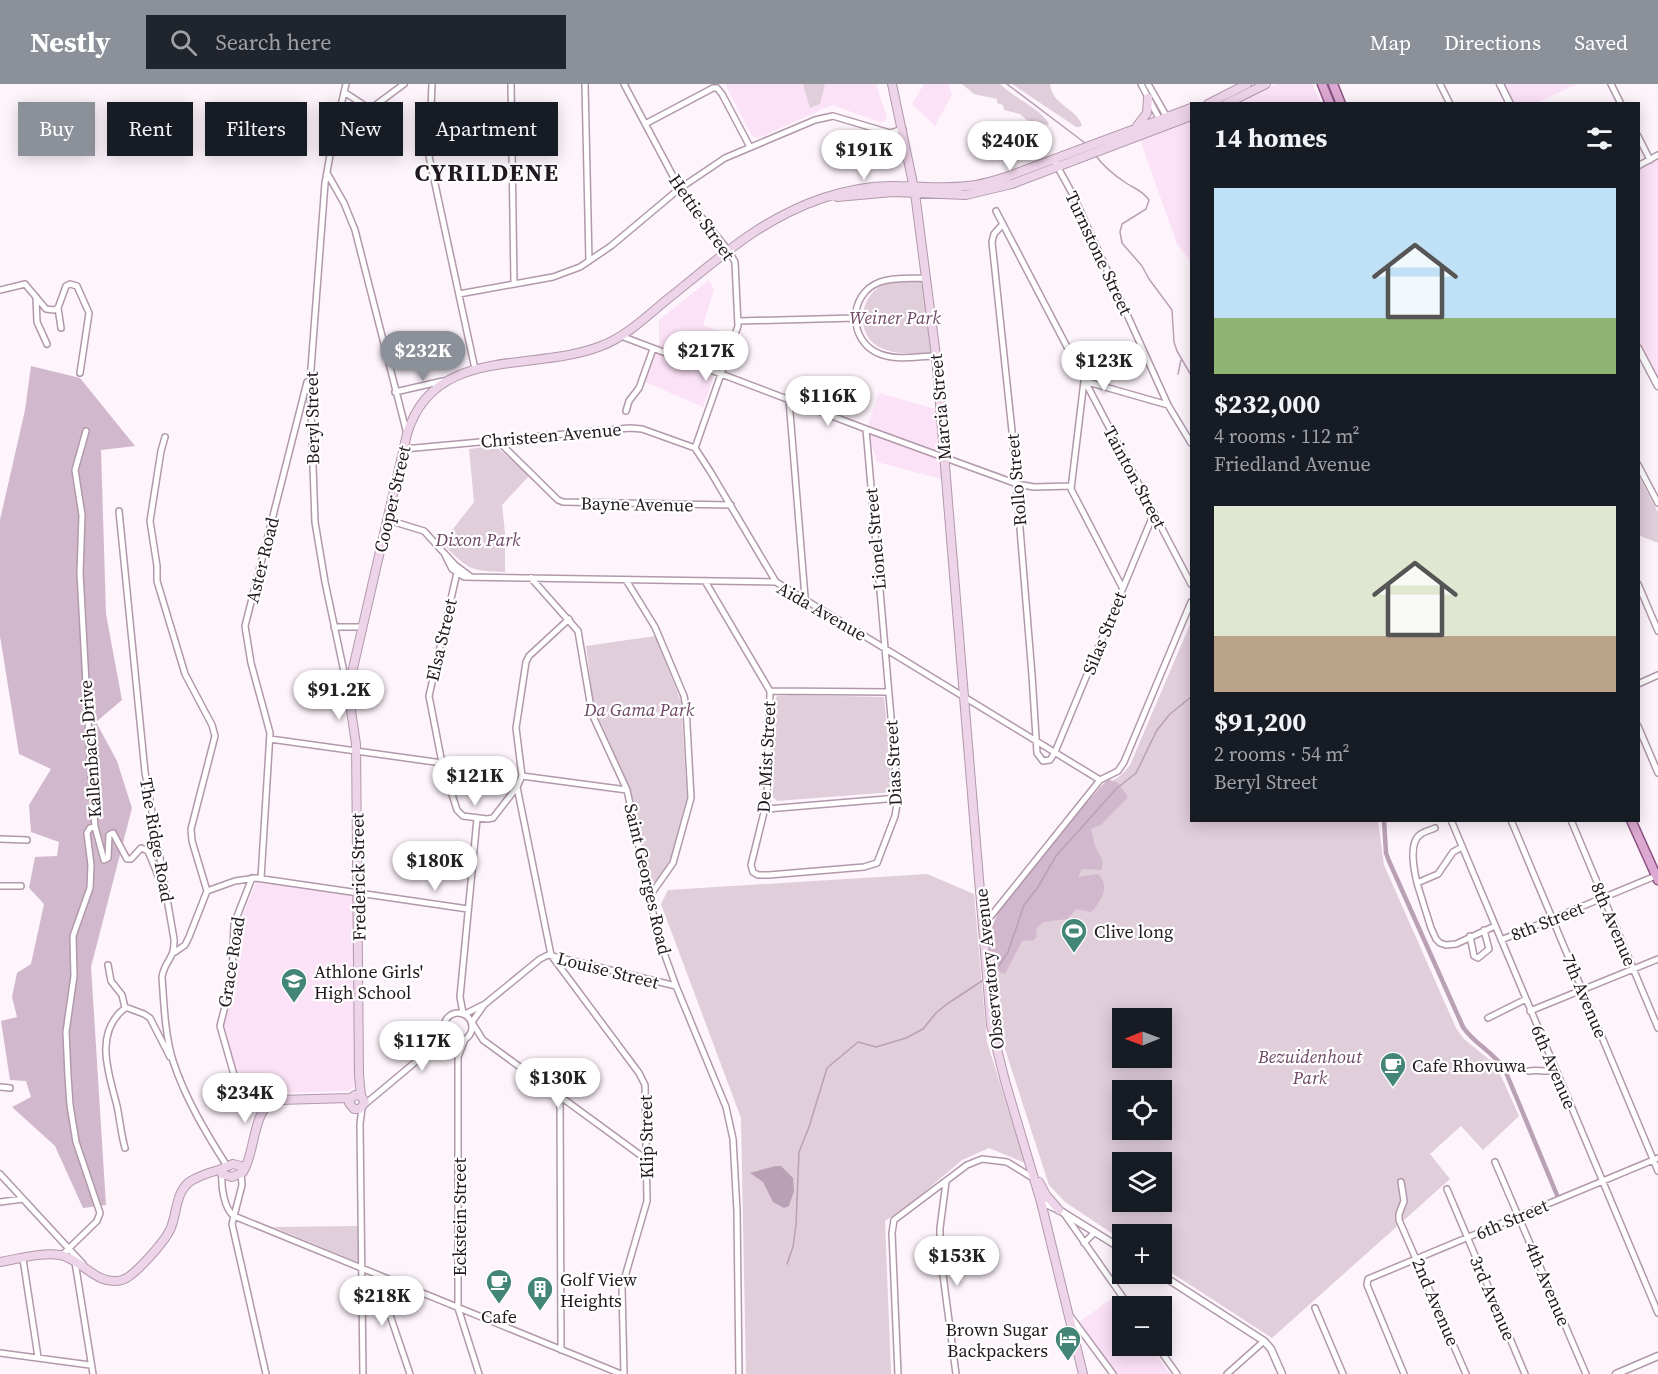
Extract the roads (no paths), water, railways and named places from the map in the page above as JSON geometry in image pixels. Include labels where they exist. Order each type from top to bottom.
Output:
[{"type":"main road","name":"Marcia Street","points":[[892,84],[915,190],[936,356],[964,697]]},
{"type":"main road","points":[[1212,102],[1247,84]]},
{"type":"main road","points":[[1230,102],[1266,84]]},
{"type":"main road","points":[[1322,84],[1329,102]]},
{"type":"main road","points":[[1333,84],[1340,102]]},
{"type":"main road","points":[[1134,129],[1147,113],[1148,98]]},
{"type":"main road","points":[[1103,145],[1134,129],[1190,108]]},
{"type":"main road","points":[[915,190],[954,195],[986,191],[1012,184],[1103,145],[1190,116]]},
{"type":"main road","points":[[407,434],[414,414],[423,401],[444,381],[475,369],[603,346],[621,336],[728,250],[776,217],[823,198],[915,190],[930,186],[965,186],[1055,164]]},
{"type":"main road","points":[[911,170],[920,182],[930,186]]},
{"type":"main road","name":"Cooper Street","points":[[348,690],[407,434]]},
{"type":"main road","name":"Beryl Street","points":[[348,690],[356,751]]},
{"type":"main road","name":"Observatory Avenue","points":[[964,697],[992,1034],[1041,1202],[1083,1374]]},
{"type":"main road","name":"Frederick Street","points":[[356,751],[360,1075],[357,1102]]},
{"type":"main road","points":[[1632,822],[1657,876]]},
{"type":"main road","points":[[1638,822],[1657,876]]},
{"type":"main road","points":[[225,1169],[232,1177],[242,1173],[266,1105],[278,1100],[332,1099],[357,1102]]},
{"type":"main road","points":[[225,1169],[249,1156]]},
{"type":"main road","points":[[1030,1165],[1046,1195],[1061,1211]]},
{"type":"main road","points":[[0,1262],[62,1255],[75,1260],[101,1279],[118,1281],[130,1276],[167,1234],[179,1197],[189,1182],[225,1169],[241,1166],[242,1173]]},
{"type":"street","name":"Beryl Street","points":[[342,102],[346,84]]},
{"type":"street","points":[[380,102],[404,84]]},
{"type":"street","points":[[432,84],[429,156],[475,369]]},
{"type":"street","points":[[511,84],[514,284]]},
{"type":"street","points":[[585,84],[589,261]]},
{"type":"street","name":"Hettie Street","points":[[624,84],[679,189],[728,250],[735,265],[739,321],[694,448]]},
{"type":"street","points":[[1141,84],[1148,98],[1168,125]]},
{"type":"street","points":[[1148,84],[1163,117]]},
{"type":"street","points":[[1440,84],[1449,102]]},
{"type":"street","points":[[1500,84],[1509,102]]},
{"type":"street","points":[[1611,84],[1620,102]]},
{"type":"street","points":[[645,124],[717,88],[750,147]]},
{"type":"street","points":[[344,92],[359,102]]},
{"type":"street","points":[[459,294],[557,276],[589,261],[611,246],[679,189],[725,158],[815,120],[828,117],[850,120],[891,133],[903,129]]},
{"type":"street","points":[[1640,140],[1650,160]]},
{"type":"street","points":[[1640,165],[1658,155]]},
{"type":"street","name":"Beryl Street","points":[[330,156],[308,382],[315,522],[348,690]]},
{"type":"street","name":"Turnstone Street","points":[[1055,164],[1073,195],[1168,405],[1190,441]]},
{"type":"street","name":"Cooper Street","points":[[327,173],[353,224],[407,434]]},
{"type":"street","name":"Tainton Street","points":[[996,211],[1190,582]]},
{"type":"street","name":"Rollo Street","points":[[1003,224],[994,234],[992,242],[1004,336],[1037,741]]},
{"type":"street","points":[[926,278],[890,279],[876,284],[868,289],[860,300],[855,318],[860,337],[878,354],[888,357],[936,356]]},
{"type":"street","points":[[0,290],[25,284],[46,309],[58,308]]},
{"type":"street","points":[[61,328],[58,308],[66,286],[73,284],[77,286],[89,313],[80,373]]},
{"type":"street","points":[[36,296],[37,322],[47,344]]},
{"type":"street","points":[[739,321],[855,318]]},
{"type":"street","points":[[621,336],[720,375],[1017,484],[1071,486]]},
{"type":"street","points":[[626,411],[629,401],[639,388],[653,349]]},
{"type":"street","points":[[1640,352],[1658,386]]},
{"type":"street","points":[[395,392],[444,381]]},
{"type":"street","points":[[1122,587],[1076,501],[1071,486],[1084,381],[1168,405]]},
{"type":"street","name":"Aster Road","points":[[270,739],[267,717],[251,663],[245,626],[308,382]]},
{"type":"street","points":[[789,400],[805,597]]},
{"type":"street","name":"Christeen Avenue","points":[[404,449],[630,428],[642,429],[694,448]]},
{"type":"street","name":"Lionel Street","points":[[866,429],[884,648]]},
{"type":"street","name":"Kallenbach Drive","points":[[62,1255],[95,1223],[100,1213],[76,1142],[69,1097],[66,1032],[74,976],[74,931],[90,888],[91,865],[87,833],[90,828],[95,827],[82,622],[80,573],[82,514],[75,470],[86,431]]},
{"type":"street","points":[[165,437],[150,525],[157,566],[157,581],[186,678],[214,732],[191,829],[192,841],[207,891],[187,942],[175,952],[164,968],[162,977],[173,1061]]},
{"type":"street","name":"Bayne Avenue","points":[[497,440],[558,500],[563,502],[731,505]]},
{"type":"street","points":[[694,448],[731,505],[776,582]]},
{"type":"street","points":[[1640,469],[1658,503]]},
{"type":"street","name":"The Ridge Road","points":[[119,511],[145,772],[175,952]]},
{"type":"street","name":"Silas Street","points":[[1055,752],[1154,513]]},
{"type":"street","name":"Aida Avenue","points":[[388,520],[424,531],[459,572],[471,577],[776,582],[805,597],[1100,780]]},
{"type":"street","name":"Elsa Street","points":[[459,572],[453,587],[429,693],[442,763],[459,812],[465,817],[477,819]]},
{"type":"street","name":"Saint Georges Road","points":[[531,578],[569,619],[580,635],[592,714],[627,789],[658,936],[726,1107],[733,1139],[737,1222],[739,1374]]},
{"type":"street","points":[[626,580],[655,627],[684,696],[686,707],[691,798],[673,863],[649,897]]},
{"type":"street","name":"De Mist Street","points":[[705,581],[770,691],[766,809],[751,865],[753,872],[758,875]]},
{"type":"street","points":[[1640,589],[1658,631]]},
{"type":"street","points":[[982,926],[1100,780],[1121,768],[1190,604]]},
{"type":"street","points":[[569,619],[529,656],[526,662],[516,728],[522,776],[518,787],[493,818],[477,819],[460,998],[464,1014],[483,1040],[647,1160]]},
{"type":"street","points":[[334,627],[363,627]]},
{"type":"street","name":"Dias Street","points":[[758,875],[873,865],[881,856],[895,816],[898,798],[884,648]]},
{"type":"street","points":[[1640,683],[1658,675]]},
{"type":"street","points":[[770,691],[888,692]]},
{"type":"street","points":[[1640,731],[1658,773]]},
{"type":"street","points":[[261,878],[270,739],[442,763]]},
{"type":"street","name":"Aida Avenue","points":[[1037,741],[1037,753],[1040,759],[1050,760],[1055,752]]},
{"type":"street","points":[[522,776],[627,789]]},
{"type":"street","name":"Klip Street","points":[[518,787],[551,955],[645,1083],[646,1208],[622,1287],[622,1374]]},
{"type":"street","points":[[766,809],[898,798]]},
{"type":"street","name":"6th Avenue","points":[[1452,822],[1658,1313]]},
{"type":"street","name":"7th Avenue","points":[[1512,822],[1656,1159],[1658,1171]]},
{"type":"street","name":"8th Avenue","points":[[1572,822],[1658,1028]]},
{"type":"street","points":[[95,827],[104,861],[108,858],[111,832],[116,836],[126,859],[131,859],[141,848],[148,851],[168,901]]},
{"type":"street","points":[[1435,828],[1420,834],[1416,839],[1413,869],[1436,939],[1446,945],[1456,944],[1495,926]]},
{"type":"street","points":[[0,839],[27,840]]},
{"type":"street","points":[[1416,883],[1438,874],[1453,852],[1462,847]]},
{"type":"street","name":"8th Street","points":[[1501,940],[1657,876]]},
{"type":"street","name":"Grace Road","points":[[252,878],[234,924],[232,979],[220,1026],[234,1075],[266,1105]]},
{"type":"street","points":[[207,891],[235,881],[261,878],[468,909]]},
{"type":"street","points":[[0,886],[21,886]]},
{"type":"street","points":[[1470,936],[1472,951],[1478,958],[1489,949],[1484,930]]},
{"type":"street","name":"Louise Street","points":[[464,1014],[485,1004],[540,959],[551,955],[676,986]]},
{"type":"street","points":[[1530,1011],[1658,959]]},
{"type":"street","points":[[108,965],[111,981],[122,995],[125,1008]]},
{"type":"street","points":[[431,1049],[460,998]]},
{"type":"street","points":[[1488,1018],[1526,999]]},
{"type":"street","name":"Louise Street","points":[[472,1023],[485,1004]]},
{"type":"street","points":[[125,1008],[150,1018],[225,1169],[222,1180],[228,1211],[266,1374]]},
{"type":"street","points":[[125,1008],[112,1025],[105,1054],[125,1148]]},
{"type":"street","points":[[453,1013],[464,1014]]},
{"type":"street","points":[[466,1038],[471,1034],[472,1023]]},
{"type":"street","points":[[444,1029],[452,1039]]},
{"type":"street","name":"Eckstein Street","points":[[458,1058],[466,1038]]},
{"type":"street","points":[[357,1102],[378,1092],[431,1049],[452,1039],[483,1040]]},
{"type":"street","name":"Eckstein Street","points":[[452,1039],[458,1058],[458,1308],[479,1374]]},
{"type":"street","points":[[1529,1071],[1537,1069],[1545,1073],[1555,1070]]},
{"type":"street","points":[[0,1087],[10,1088]]},
{"type":"street","points":[[560,1096],[561,1350]]},
{"type":"street","name":"Frederick Street","points":[[357,1102],[360,1124],[363,1374]]},
{"type":"street","points":[[898,1374],[891,1233],[894,1220],[967,1165],[987,1158],[1014,1165],[1034,1179]]},
{"type":"street","name":"6th Street","points":[[1404,1374],[1367,1281],[1656,1159]]},
{"type":"street","name":"4th Avenue","points":[[1495,1162],[1586,1374]]},
{"type":"street","points":[[232,1224],[242,1185],[242,1173]]},
{"type":"street","points":[[0,1174],[88,1270]]},
{"type":"street","points":[[946,1182],[940,1252],[956,1374]]},
{"type":"street","name":"2nd Avenue","points":[[1401,1182],[1404,1202],[1399,1217],[1466,1374]]},
{"type":"street","name":"3rd Avenue","points":[[1447,1189],[1526,1374]]},
{"type":"street","points":[[934,1190],[943,1199]]},
{"type":"street","points":[[0,1202],[23,1198]]},
{"type":"street","points":[[1041,1202],[1061,1211],[1112,1243]]},
{"type":"street","points":[[228,1211],[234,1216],[622,1374]]},
{"type":"street","points":[[1061,1211],[1122,1296]]},
{"type":"street","points":[[1084,1243],[1095,1232]]},
{"type":"street","points":[[23,1259],[38,1357]]},
{"type":"street","points":[[75,1260],[93,1374]]},
{"type":"street","points":[[376,1274],[410,1374]]},
{"type":"street","points":[[1172,1282],[1264,1341],[1271,1349],[1282,1374]]},
{"type":"street","points":[[1315,1308],[1343,1374]]},
{"type":"street","points":[[1068,1313],[1113,1374]]},
{"type":"street","points":[[1227,1374],[1264,1341]]},
{"type":"street","points":[[0,1353],[90,1365]]},
{"type":"street","points":[[1164,1356],[1177,1374]]},
{"type":"street","points":[[1616,1374],[1658,1356]]},
{"type":"waterway","points":[[1007,84],[1085,143]]},
{"type":"waterway","points":[[1096,156],[1113,174],[1141,192],[1149,200],[1146,209],[1122,224],[1120,232],[1122,243],[1142,266],[1172,310],[1174,342],[1190,373]]},
{"type":"waterway","points":[[1178,374],[1181,360]]},
{"type":"waterway","points":[[999,966],[1008,952],[1024,905],[1038,887],[1056,856],[1116,789],[1136,773],[1157,730],[1170,714],[1190,698]]},
{"type":"waterway","points":[[1384,822],[1386,853],[1389,861],[1463,1027],[1505,1070],[1557,1195]]},
{"type":"waterway","points":[[787,1264],[793,1247],[796,1225],[799,1152],[827,1068],[858,1042],[876,1047],[906,1038],[923,1029],[947,1004],[985,979]]},
{"type":"place","name":"Clive long","points":[[1074,954]]},
{"type":"place","name":"Athlone Girls' High School","points":[[294,1004]]},
{"type":"place","name":"Cafe Rhovuwa","points":[[1393,1088]]},
{"type":"place","name":"Cafe","points":[[499,1305]]},
{"type":"place","name":"Golf View Heights","points":[[540,1312]]},
{"type":"place","name":"Brown Sugar Backpackers","points":[[1068,1362]]},
{"type":"district","name":"CYRILDENE","points":[[487,172]]},
{"type":"park label","name":"Weiner Park","points":[[895,317]]},
{"type":"park label","name":"Dixon Park","points":[[478,539]]},
{"type":"park label","name":"Da Gama Park","points":[[639,709]]},
{"type":"park label","name":"Bezuidenhout Park","points":[[1310,1066]]}]
